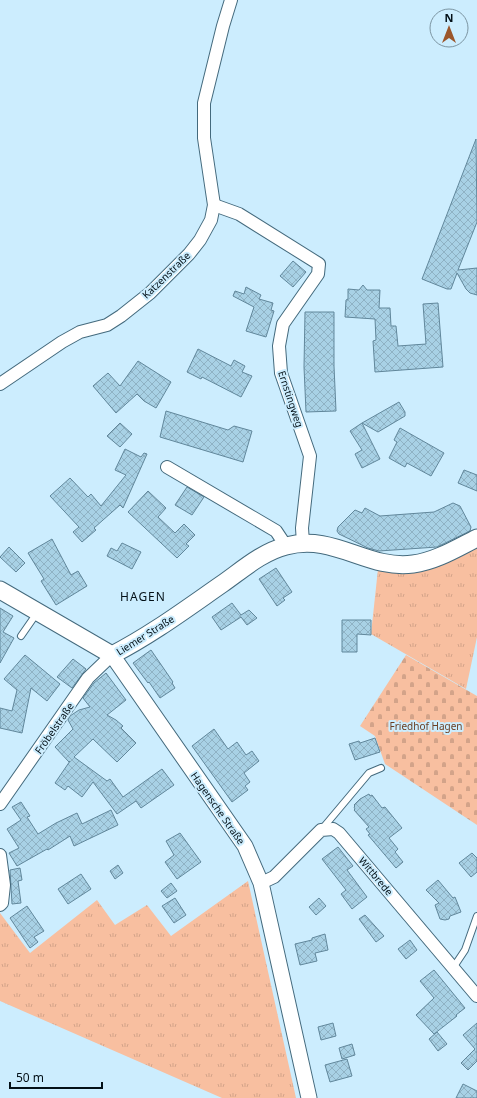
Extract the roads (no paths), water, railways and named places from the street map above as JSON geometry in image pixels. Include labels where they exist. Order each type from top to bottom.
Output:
[{"type":"main road","name":"Liemer Straße","points":[[0,590],[112,655],[181,612],[260,558],[286,546],[303,543],[317,543],[331,545],[377,561],[395,564],[413,564],[445,554],[477,538]]},
{"type":"street","name":"Katzenstraße","points":[[0,384],[62,342],[80,332],[107,325],[121,316],[150,293],[189,254],[211,220],[214,205],[204,138],[204,102],[231,0]]},
{"type":"street","name":"Ernstingweg","points":[[214,205],[239,214],[319,264],[318,274],[283,324],[279,346],[281,373],[310,456],[302,528],[303,543]]},
{"type":"street","points":[[167,467],[276,531],[286,546]]},
{"type":"street","name":"Fröbelstraße","points":[[0,804],[88,678],[112,655]]},
{"type":"street","name":"Hagensche Straße","points":[[112,655],[245,846],[261,883],[309,1098]]},
{"type":"street","name":"Wittbrede","points":[[321,830],[333,829],[340,833],[477,996]]},
{"type":"street","points":[[261,883],[274,877],[321,830]]},
{"type":"street","points":[[0,855],[4,885],[2,903],[0,905]]},
{"type":"lane","points":[[21,636],[38,612]]},
{"type":"lane","points":[[321,830],[369,772],[381,768]]},
{"type":"lane","points":[[453,968],[465,950],[477,916]]},
{"type":"district","name":"HAGEN","points":[[143,597]]},
{"type":"park label","name":"Friedhof Hagen","points":[[426,726]]}]
